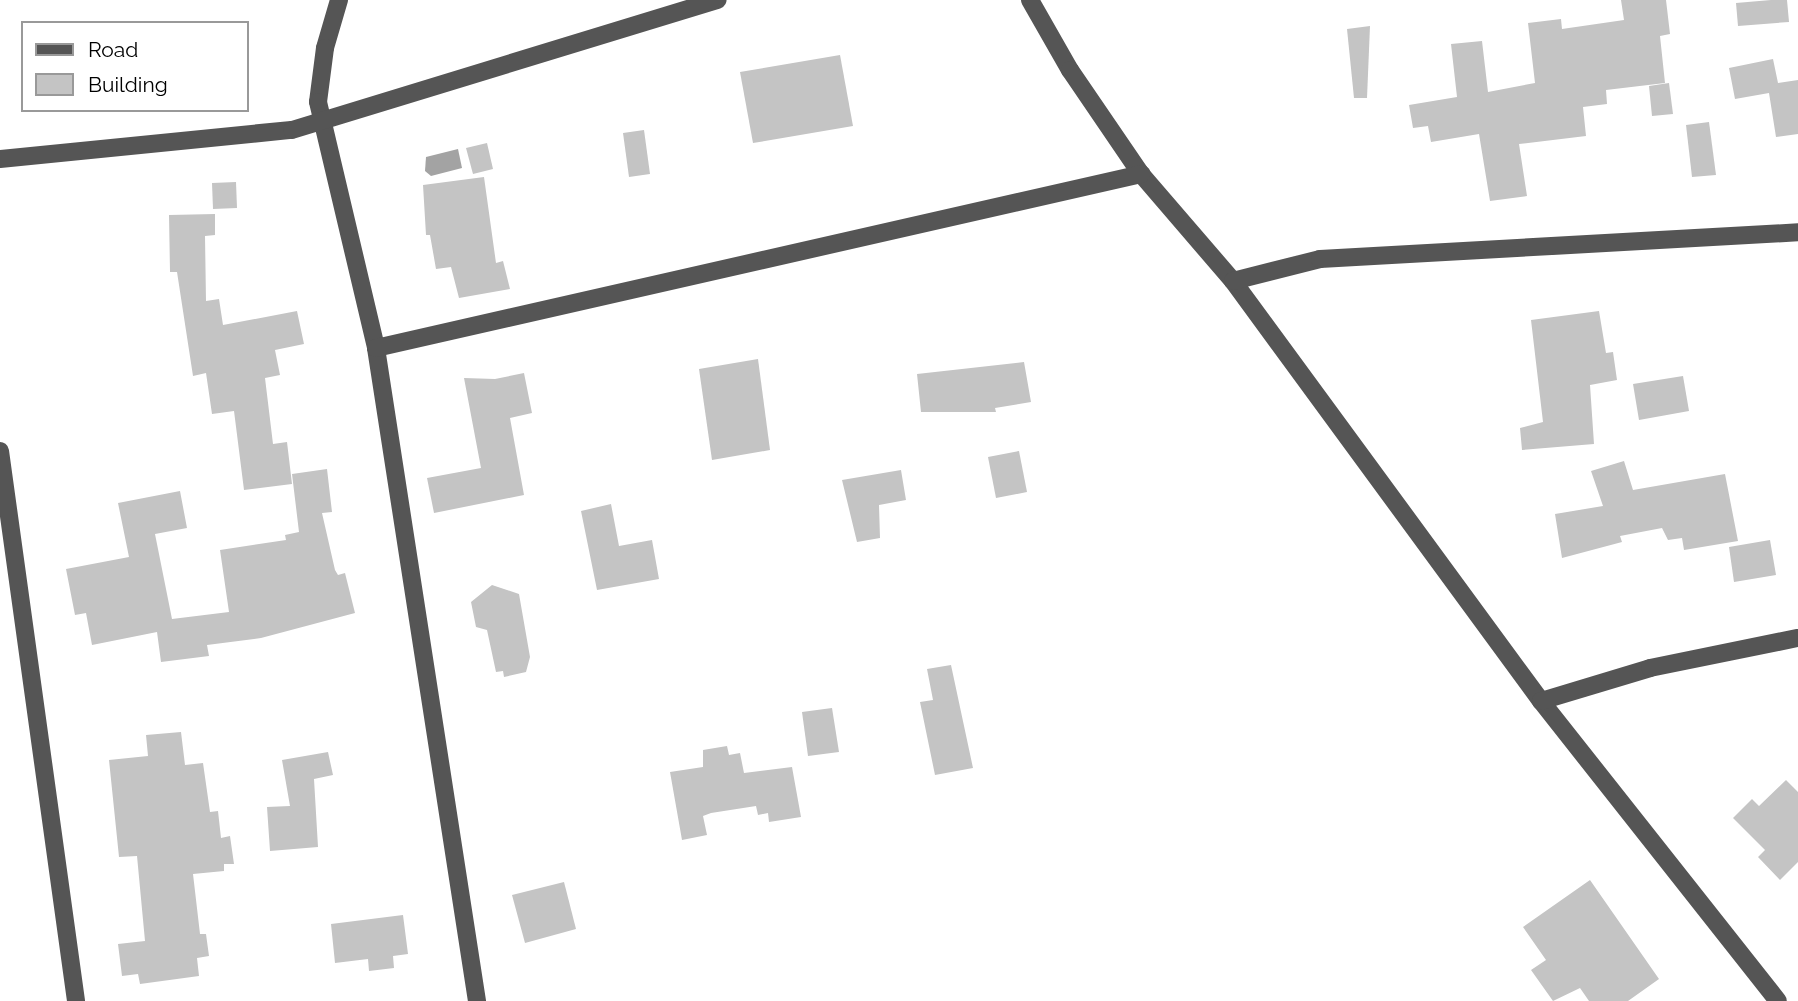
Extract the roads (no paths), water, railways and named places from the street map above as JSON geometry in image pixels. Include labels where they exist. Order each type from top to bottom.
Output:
[{"type":"street","points":[[338,0],[317,86],[322,123],[337,170],[376,348],[477,1001]]},
{"type":"street","points":[[0,159],[256,137],[322,123],[694,4],[718,0]]},
{"type":"street","points":[[1030,0],[1070,70],[1141,174],[1233,281],[1541,701],[1778,1001]]},
{"type":"street","points":[[376,348],[1141,174]]},
{"type":"street","points":[[1233,281],[1320,259],[1798,232]]},
{"type":"street","points":[[0,451],[76,1001]]},
{"type":"street","points":[[1541,701],[1650,668],[1798,638]]}]
